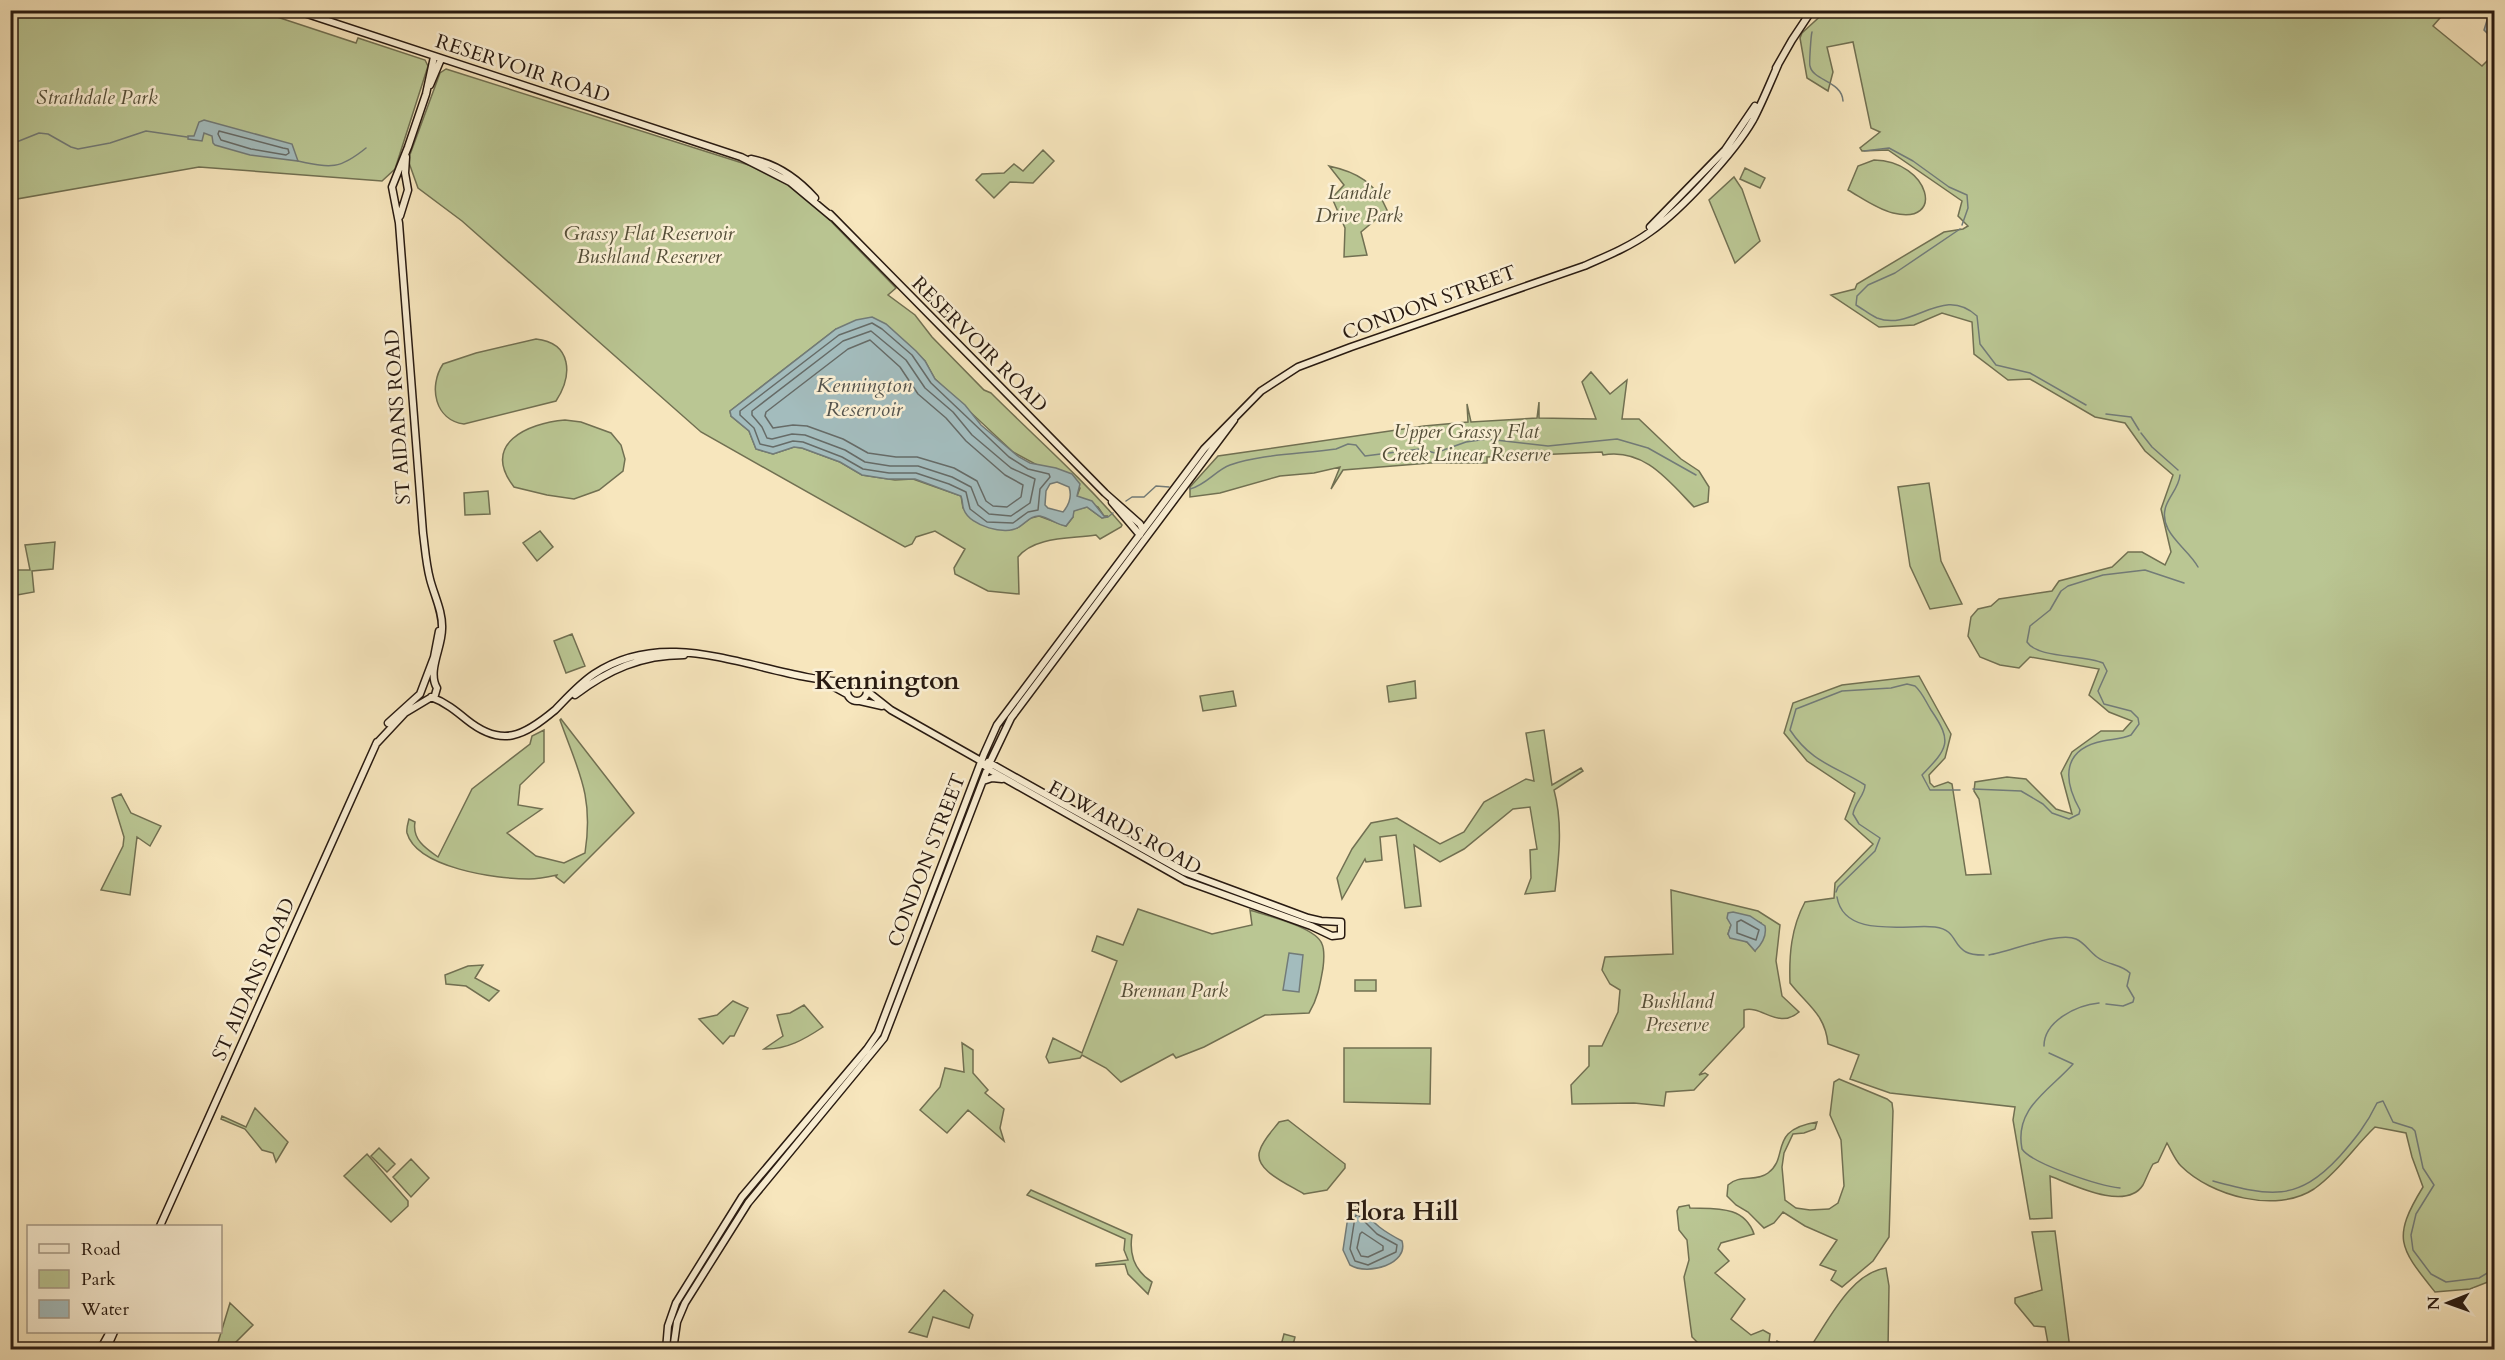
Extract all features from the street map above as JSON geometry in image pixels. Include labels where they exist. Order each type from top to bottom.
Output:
[{"type":"main road","name":"RESERVOIR ROAD","points":[[295,10],[741,157],[790,182],[832,217],[1141,531],[1144,540]]},
{"type":"main road","name":"CONDON STREET","points":[[666,1348],[669,1323],[676,1303],[748,1188],[879,1046],[887,1030],[943,864],[993,732],[1006,711],[1204,449],[1250,401],[1276,380],[1298,368],[1351,347],[1584,266],[1625,246],[1660,218],[1731,143],[1749,117],[1812,10]]},
{"type":"main road","points":[[408,147],[405,169],[408,190],[405,197],[397,198],[393,195],[394,182],[437,58]]},
{"type":"main road","points":[[394,182],[407,183]]},
{"type":"main road","name":"ST AIDANS ROAD","points":[[393,195],[399,223],[422,526],[428,572],[438,607],[442,633],[434,670],[436,686]]},
{"type":"main road","name":"ST AIDANS ROAD","points":[[399,223],[405,197]]},
{"type":"main road","name":"CONDON STREET","points":[[905,974],[989,765],[1014,713],[1250,401]]},
{"type":"main road","points":[[1096,592],[1103,595]]},
{"type":"main road","name":"ST AIDANS ROAD","points":[[161,1225],[376,744],[390,721],[418,698],[437,644],[438,607]]},
{"type":"main road","points":[[554,711],[599,671],[624,659],[658,651],[677,651],[821,680],[853,682],[863,684],[867,691],[865,697],[860,701],[851,699],[847,694],[821,680]]},
{"type":"main road","points":[[599,671],[601,673],[657,657],[702,656]]},
{"type":"main road","points":[[421,691],[455,710],[485,732],[506,736],[531,729],[595,680],[620,666]]},
{"type":"main road","points":[[847,694],[848,687],[853,682]]},
{"type":"main road","points":[[424,683],[436,686],[455,710]]},
{"type":"main road","points":[[430,697],[435,695],[436,686]]},
{"type":"main road","name":"EDWARDS ROAD","points":[[867,691],[891,710],[1188,874],[1308,918],[1332,921]]},
{"type":"main road","name":"ST AIDANS ROAD","points":[[376,744],[405,713],[430,697]]},
{"type":"main road","name":"EDWARDS ROAD","points":[[860,701],[891,710]]},
{"type":"main road","name":"EDWARDS ROAD","points":[[989,765],[1009,781],[1186,881],[1328,933]]},
{"type":"main road","points":[[983,781],[992,778],[1009,781]]},
{"type":"main road","points":[[943,864],[958,844]]},
{"type":"main road","points":[[1332,921],[1341,923],[1342,932],[1337,936],[1328,933],[1332,921]]},
{"type":"main road","name":"CONDON STREET","points":[[673,1350],[675,1327],[682,1307],[775,1161]]},
{"type":"main road","points":[[731,1214],[738,1218]]},
{"type":"main road","points":[[666,1348],[676,1312],[682,1307]]},
{"type":"main road","points":[[100,1350],[111,1333]]},
{"type":"main road","points":[[106,1350],[112,1333]]},
{"type":"green space","points":[[2165,10],[2176,16],[2181,10],[2446,11],[2433,26],[2482,66],[2494,54],[2493,1280],[2470,1289],[2435,1292],[2423,1277],[2407,1253],[2404,1242],[2406,1219],[2423,1187],[2406,1133],[2375,1127],[2322,1183],[2299,1196],[2263,1201],[2226,1193],[2194,1177],[2181,1166],[2167,1143],[2158,1162],[2153,1164],[2143,1185],[2135,1193],[2124,1196],[2098,1194],[2050,1176],[2052,1218],[2030,1219],[2013,1120],[2015,1107],[1890,1093],[1850,1079],[1859,1055],[1828,1044],[1823,1025],[1815,1011],[1790,983],[1792,942],[1805,902],[1834,898],[1835,883],[1873,844],[1845,819],[1855,793],[1807,761],[1784,733],[1793,703],[1842,685],[1919,676],[1951,734],[1945,758],[1929,775],[1930,783],[1934,787],[1948,782],[1952,784],[1966,875],[1991,874],[1979,799],[1974,791],[1975,782],[2007,777],[2026,779],[2056,809],[2072,814],[2061,773],[2072,752],[2101,731],[2123,731],[2132,721],[2109,712],[2089,695],[2099,669],[2030,657],[2019,668],[2000,665],[1980,657],[1968,636],[1971,617],[1978,609],[1991,606],[1999,599],[2052,591],[2059,581],[2112,567],[2128,552],[2142,552],[2165,565],[2171,552],[2161,509],[2173,475],[2145,451],[2125,423],[2095,417],[2030,379],[2008,380],[1974,354],[1972,322],[1942,313],[1914,325],[1879,327],[1831,295],[1855,289],[1857,284],[1944,232],[1968,226],[1958,216],[1962,201],[1888,150],[1862,151],[1860,148],[1880,132],[1871,128],[1853,42],[1827,47],[1833,72],[1828,91],[1807,78],[1800,38],[1802,33],[1826,11]]},
{"type":"green space","name":"Strathdale Park","points":[[10,11],[259,11],[356,43],[358,38],[425,60],[428,66],[395,169],[382,181],[199,167],[11,200]]},
{"type":"green space","name":"Grassy Flat Reservoir Bushland Reserver","points":[[446,69],[758,168],[786,181],[817,207],[896,288],[888,295],[915,315],[932,337],[984,390],[991,393],[1090,490],[1122,525],[1121,527],[1100,539],[1096,535],[1034,545],[1018,557],[1019,594],[988,591],[955,574],[954,568],[965,549],[935,531],[916,537],[912,544],[905,547],[701,432],[462,221],[418,188],[408,160],[440,73]],"holes":[[[836,329],[902,339],[925,361],[935,379],[1013,452],[1080,488],[1077,496],[1098,507],[1104,516],[1108,516],[1102,518],[1087,507],[1075,510],[1066,526],[1039,516],[1031,518],[1017,528],[999,529],[963,508],[961,496],[913,479],[895,480],[862,475],[840,462],[802,448],[794,447],[773,454],[756,449],[749,431],[731,416],[730,411]]]},
{"type":"green space","points":[[1043,150],[1054,161],[1033,183],[1010,182],[994,198],[976,180],[982,174],[1004,173],[1014,164],[1023,171]]},
{"type":"green space","points":[[1874,160],[1893,163],[1908,171],[1919,181],[1925,202],[1920,210],[1910,214],[1893,213],[1875,206],[1848,190],[1858,166]]},
{"type":"green space","name":"Landale Drive Park","points":[[1329,166],[1357,175],[1364,180],[1377,193],[1387,210],[1361,232],[1367,255],[1344,257],[1345,228],[1332,198],[1344,185]]},
{"type":"green space","points":[[1745,168],[1765,178],[1760,188],[1740,179]]},
{"type":"green space","points":[[1734,177],[1742,189],[1760,241],[1735,263],[1709,200]]},
{"type":"green space","points":[[536,339],[557,347],[566,362],[565,381],[556,401],[464,424],[446,416],[437,401],[435,392],[438,373],[443,364],[476,353]]},
{"type":"green space","name":"Upper Grassy Flat Creek Linear Reserve","points":[[1591,372],[1610,394],[1627,380],[1622,419],[1639,419],[1681,459],[1699,471],[1709,487],[1708,502],[1694,507],[1665,477],[1643,461],[1618,454],[1603,455],[1602,452],[1487,457],[1487,463],[1430,463],[1343,470],[1331,489],[1340,467],[1314,473],[1280,476],[1220,493],[1190,497],[1190,487],[1218,456],[1424,426],[1468,422],[1467,404],[1471,422],[1537,418],[1539,402],[1539,418],[1596,419],[1582,382]]},
{"type":"green space","points":[[565,420],[581,422],[611,433],[621,445],[625,459],[623,471],[599,490],[574,499],[514,487],[505,472],[503,459],[506,448],[523,431]]},
{"type":"green space","points":[[1929,483],[1941,561],[1962,604],[1930,609],[1910,566],[1898,487]]},
{"type":"green space","points":[[488,491],[490,514],[465,515],[464,493]]},
{"type":"green space","points":[[540,531],[553,547],[537,561],[523,543]]},
{"type":"green space","points":[[55,542],[53,569],[32,571],[34,592],[11,596],[11,570],[30,570],[25,545]]},
{"type":"green space","points":[[572,634],[585,666],[566,673],[554,641]]},
{"type":"green space","points":[[1415,681],[1416,698],[1389,702],[1387,686]]},
{"type":"green space","points":[[1233,691],[1236,706],[1203,711],[1200,696]]},
{"type":"green space","points":[[561,719],[634,813],[564,883],[556,877],[557,875],[536,879],[497,877],[459,869],[426,855],[414,845],[407,833],[409,819],[415,822],[416,833],[421,842],[438,857],[472,789],[530,744],[532,736],[544,730],[544,762],[520,785],[518,805],[542,809],[507,833],[536,856],[564,863],[585,853],[586,799]]},
{"type":"green space","points":[[1544,730],[1552,785],[1581,768],[1583,771],[1554,790],[1559,815],[1559,853],[1555,891],[1525,894],[1531,878],[1530,850],[1537,849],[1530,807],[1513,809],[1464,849],[1440,862],[1414,845],[1421,906],[1405,908],[1396,835],[1380,837],[1382,860],[1366,862],[1365,859],[1342,899],[1337,878],[1352,849],[1371,823],[1397,818],[1440,844],[1464,832],[1484,802],[1526,779],[1534,781],[1526,733]]},
{"type":"green space","points":[[121,794],[131,813],[161,826],[150,846],[137,837],[130,895],[101,890],[123,846],[124,837],[112,798]]},
{"type":"green space","name":"Bushland Preserve","points":[[1671,890],[1758,911],[1780,925],[1776,961],[1782,996],[1799,1012],[1784,1019],[1751,1009],[1744,1010],[1744,1027],[1699,1075],[1705,1073],[1708,1075],[1694,1090],[1666,1092],[1664,1106],[1634,1103],[1572,1104],[1571,1085],[1589,1066],[1589,1046],[1602,1046],[1618,1012],[1620,990],[1610,984],[1602,970],[1605,957],[1673,954]],"holes":[[[1752,919],[1761,923],[1755,951],[1747,942],[1728,934],[1731,925]]]},
{"type":"green space","name":"Brennan Park","points":[[1138,909],[1212,934],[1252,925],[1250,910],[1311,932],[1322,944],[1324,956],[1318,991],[1309,1013],[1265,1015],[1204,1047],[1176,1058],[1173,1054],[1121,1082],[1106,1068],[1082,1055],[1080,1058],[1049,1063],[1046,1057],[1053,1038],[1082,1053],[1117,961],[1092,951],[1097,936],[1123,945]]},
{"type":"green space","points":[[483,965],[475,978],[499,991],[489,1001],[466,986],[446,984],[445,975],[468,966]]},
{"type":"green space","points":[[1355,980],[1376,980],[1376,991],[1355,991]]},
{"type":"green space","points":[[733,1001],[748,1008],[734,1036],[730,1036],[723,1044],[699,1019],[717,1015]]},
{"type":"green space","points":[[804,1005],[823,1027],[788,1046],[764,1049],[783,1036],[777,1015],[790,1013]]},
{"type":"green space","points":[[962,1043],[973,1050],[973,1073],[988,1090],[985,1093],[1004,1109],[1000,1128],[1004,1141],[968,1110],[947,1133],[920,1110],[940,1087],[945,1068],[964,1072]]},
{"type":"green space","points":[[1344,1048],[1431,1048],[1430,1104],[1344,1102]]},
{"type":"green space","points":[[1839,1079],[1887,1099],[1892,1103],[1893,1111],[1889,1237],[1873,1261],[1842,1287],[1831,1280],[1836,1271],[1820,1265],[1837,1240],[1805,1226],[1783,1212],[1774,1223],[1764,1228],[1727,1196],[1728,1185],[1732,1182],[1764,1176],[1774,1167],[1785,1137],[1791,1131],[1817,1122],[1815,1129],[1793,1134],[1784,1153],[1782,1167],[1785,1200],[1796,1208],[1810,1210],[1829,1209],[1838,1203],[1844,1186],[1841,1140],[1830,1115],[1834,1082]]},
{"type":"green space","points":[[255,1108],[288,1142],[276,1162],[273,1153],[262,1150],[245,1129],[221,1119],[222,1116],[246,1127]]},
{"type":"green space","points":[[1288,1120],[1345,1164],[1345,1168],[1327,1190],[1304,1194],[1274,1176],[1262,1164],[1259,1157],[1263,1143],[1279,1122]]},
{"type":"green space","points":[[379,1148],[395,1164],[387,1172],[371,1156]]},
{"type":"green space","points":[[367,1154],[408,1201],[408,1206],[391,1222],[344,1176]]},
{"type":"green space","points":[[411,1159],[429,1178],[411,1197],[393,1177]]},
{"type":"green space","points":[[1031,1190],[1132,1235],[1131,1249],[1134,1262],[1141,1273],[1152,1282],[1148,1294],[1128,1274],[1125,1264],[1096,1266],[1096,1264],[1128,1260],[1124,1250],[1125,1239],[1027,1195]]},
{"type":"green space","points":[[1689,1205],[1690,1208],[1719,1209],[1736,1213],[1749,1225],[1754,1234],[1721,1243],[1718,1249],[1729,1261],[1715,1273],[1745,1299],[1731,1319],[1751,1335],[1763,1330],[1770,1334],[1769,1342],[1776,1344],[1777,1341],[1793,1349],[1708,1349],[1692,1337],[1684,1277],[1689,1260],[1687,1240],[1679,1230],[1677,1211],[1679,1207]]},
{"type":"green space","points":[[2055,1231],[2070,1349],[2049,1349],[2045,1327],[2034,1326],[2015,1303],[2015,1298],[2042,1290],[2032,1232]]},
{"type":"green space","points":[[1886,1268],[1889,1286],[1888,1349],[1809,1349],[1841,1300],[1851,1289],[1861,1279]]},
{"type":"green space","points":[[944,1290],[973,1315],[969,1328],[933,1317],[927,1337],[909,1332]]},
{"type":"green space","points":[[230,1303],[253,1325],[231,1347],[233,1349],[216,1349]]},
{"type":"green space","points":[[1284,1334],[1295,1337],[1292,1349],[1280,1349]]},
{"type":"water","points":[[2488,17],[2494,19],[2494,40],[2484,30]]},
{"type":"water","points":[[204,120],[292,144],[298,161],[250,155],[215,145],[212,136],[204,133],[202,141],[188,139],[188,136],[194,136],[199,122]]},
{"type":"water","name":"Kennington Reservoir","points":[[872,317],[886,324],[916,351],[925,361],[935,379],[965,405],[981,425],[1019,457],[1030,463],[1072,474],[1080,484],[1077,496],[1092,501],[1104,516],[1108,517],[1102,518],[1087,507],[1074,511],[1073,517],[1066,526],[1037,516],[1013,530],[997,530],[973,521],[963,508],[961,496],[915,479],[888,479],[862,475],[840,462],[802,448],[794,447],[773,454],[756,449],[749,431],[731,416],[730,411],[836,329],[856,320]],"holes":[[[1057,482],[1069,487],[1069,500],[1063,512],[1045,505],[1046,491],[1050,484]]]},
{"type":"water","points":[[1728,913],[1750,916],[1765,926],[1763,940],[1755,951],[1747,942],[1730,938],[1728,934],[1731,925],[1727,918]]},
{"type":"water","points":[[1289,953],[1303,955],[1299,992],[1283,990]]},
{"type":"water","points":[[1362,1207],[1379,1227],[1402,1241],[1403,1249],[1393,1262],[1367,1269],[1350,1265],[1343,1250],[1349,1210]]},
{"type":"waterway","points":[[1812,32],[1810,49],[1812,71],[1838,89],[1843,101]]},
{"type":"waterway","points":[[14,143],[39,133],[48,134],[78,149],[110,143],[146,131],[187,137]]},
{"type":"waterway","points":[[298,161],[327,166],[341,164],[366,148]]},
{"type":"waterway","points":[[1864,151],[1889,148],[1913,161],[1949,187],[1967,195],[1968,208],[1962,225]]},
{"type":"waterway","points":[[1960,229],[1895,273],[1868,285],[1857,296],[1856,305],[1877,318],[1890,321],[1903,319],[1939,306],[1964,307],[1977,316],[1980,344],[1996,365],[2030,373],[2086,405]]},
{"type":"waterway","points":[[2106,414],[2131,417],[2139,430]]},
{"type":"waterway","points":[[2141,433],[2152,447],[2178,470]]},
{"type":"waterway","points":[[1190,489],[1225,467],[1242,461],[1336,449],[1348,444],[1356,445],[1365,456],[1420,449],[1435,453],[1466,442],[1487,439],[1548,446],[1617,439],[1648,448],[1696,475]]},
{"type":"waterway","points":[[2180,475],[2164,515],[2170,532],[2198,567]]},
{"type":"waterway","points":[[1126,501],[1132,497],[1144,497],[1156,486],[1169,487]]},
{"type":"waterway","points":[[1108,517],[1113,513]]},
{"type":"waterway","points":[[1973,789],[2021,791],[2043,804],[2052,813],[2069,819],[2079,814],[2080,810],[2070,787],[2070,766],[2073,758],[2090,745],[2131,735],[2139,724],[2138,718],[2131,711],[2104,704],[2098,691],[2107,671],[2103,663],[2085,658],[2051,654],[2033,647],[2027,642],[2030,626],[2050,610],[2061,591],[2068,586],[2103,575],[2145,570],[2184,583]]},
{"type":"waterway","points":[[1836,892],[1838,887],[1875,851],[1880,838],[1859,824],[1853,814],[1865,785],[1815,757],[1790,730],[1796,709],[1842,691],[1891,688],[1907,684],[1915,686],[1938,721],[1945,738],[1942,751],[1922,775],[1930,790],[1960,790]]},
{"type":"waterway","points":[[1837,897],[1842,910],[1851,919],[1863,924],[1878,927],[1935,927],[1951,934],[1958,946],[1966,952],[1984,955]]},
{"type":"waterway","points":[[1989,955],[2046,940],[2068,937],[2076,939],[2101,960],[2130,973],[2127,986],[2134,998],[2133,1002],[2123,1006],[2106,1004]]},
{"type":"waterway","points":[[2044,1046],[2045,1037],[2050,1029],[2063,1016],[2081,1007],[2099,1003]]},
{"type":"waterway","points":[[2049,1053],[2073,1064],[2028,1111],[2023,1122],[2022,1149],[2028,1155],[2052,1167],[2083,1179],[2120,1188]]},
{"type":"waterway","points":[[2213,1181],[2266,1192],[2296,1189],[2310,1182],[2340,1156],[2360,1131],[2377,1103],[2383,1101],[2393,1122],[2415,1131],[2423,1168],[2434,1185],[2416,1214],[2411,1235],[2413,1250],[2431,1274],[2446,1282],[2479,1278],[2494,1269]]},
{"type":"district","name":"Kennington","points":[[887,680]]},
{"type":"district","name":"Flora Hill","points":[[1402,1211]]}]
